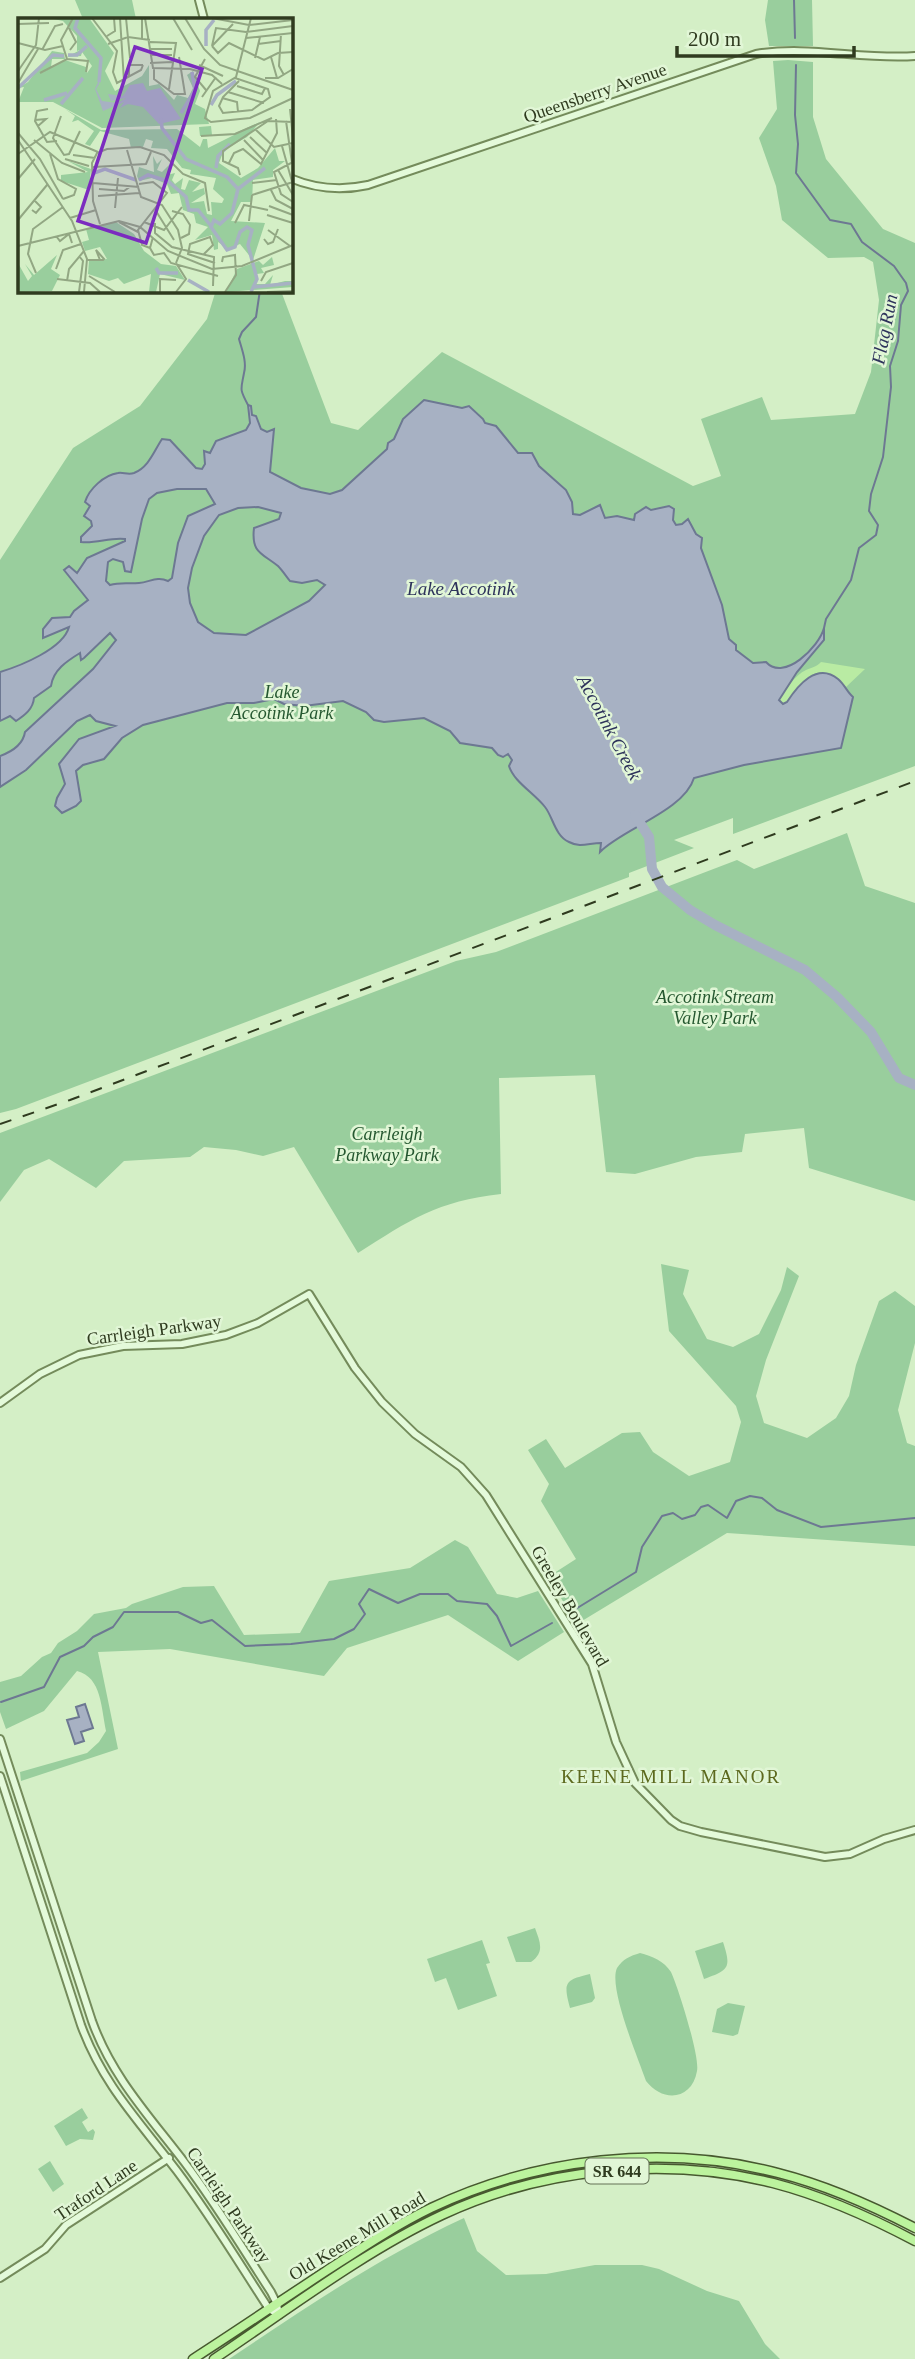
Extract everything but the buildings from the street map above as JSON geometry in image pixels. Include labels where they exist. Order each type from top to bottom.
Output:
[{"type":"main road","name":"Old Keene Mill Road","points":[[193,2359],[382,2235],[430,2209],[500,2182],[573,2164],[670,2158],[751,2167],[829,2189],[915,2228]]},
{"type":"main road","name":"Old Keene Mill Road","points":[[214,2359],[387,2245],[442,2215],[519,2187],[605,2171],[677,2170],[718,2173],[774,2183],[862,2214],[915,2241]]},
{"type":"street","points":[[199,0],[204,18]]},
{"type":"street","name":"Queensberry Avenue","points":[[292,179],[339,189],[368,186],[755,54],[788,51],[915,56]]},
{"type":"street","name":"Carrleigh Parkway","points":[[0,1410],[3,1401],[40,1374],[79,1355],[123,1346],[182,1344],[226,1335],[258,1323],[309,1294]]},
{"type":"street","name":"Greeley Boulevard","points":[[309,1294],[355,1368],[382,1402],[415,1434],[472,1476],[486,1495],[592,1664],[616,1742],[635,1783],[671,1820],[680,1826],[701,1832],[825,1857],[861,1851],[884,1839],[915,1830]]},
{"type":"street","name":"Carrleigh Parkway","points":[[0,1740],[100,2042],[122,2083],[209,2197],[273,2306]]},
{"type":"street","name":"Carrleigh Parkway","points":[[0,1776],[89,2046],[113,2089],[279,2315]]},
{"type":"street","name":"Traford Lane","points":[[0,2278],[45,2249],[66,2225],[176,2152]]},
{"type":"green space","points":[[75,0],[132,0],[136,18],[83,18]]},
{"type":"green space","points":[[768,0],[812,0],[813,46],[769,46],[765,20]]},
{"type":"green space","name":"Lake Accotink Park","points":[[773,61],[813,62],[813,117],[826,159],[883,229],[915,243],[915,766],[733,834],[733,818],[674,840],[694,848],[629,873],[629,877],[0,1113],[0,560],[73,448],[140,406],[207,319],[215,292],[281,292],[331,423],[358,430],[442,352],[693,486],[721,476],[701,419],[762,397],[771,420],[855,414],[871,372],[879,300],[873,262],[864,257],[828,258],[782,220],[776,186],[759,138],[777,109]]},
{"type":"green space","points":[[847,833],[865,886],[915,903],[915,1201],[809,1168],[804,1128],[745,1134],[742,1152],[696,1157],[635,1174],[606,1172],[595,1075],[499,1078],[501,1194],[441,1207],[393,1231],[358,1253],[294,1147],[263,1156],[204,1147],[190,1157],[124,1161],[96,1188],[49,1159],[24,1170],[0,1202],[0,1133],[456,961],[496,952],[737,860],[754,869]]},
{"type":"green space","points":[[661,1264],[689,1270],[683,1294],[707,1339],[733,1347],[759,1334],[781,1290],[787,1267],[799,1276],[766,1360],[756,1396],[764,1423],[807,1438],[836,1418],[849,1396],[856,1365],[879,1301],[895,1291],[915,1306],[915,1343],[898,1410],[907,1443],[915,1446],[915,1546],[727,1533],[577,1624],[548,1577],[576,1559],[541,1501],[549,1484],[528,1450],[546,1439],[565,1468],[622,1433],[640,1432],[653,1452],[689,1476],[730,1462],[741,1422],[736,1406],[669,1331]]},
{"type":"green space","points":[[455,1540],[468,1547],[497,1594],[517,1598],[538,1591],[564,1632],[518,1661],[448,1615],[347,1648],[324,1676],[170,1649],[98,1652],[118,1749],[21,1781],[20,1772],[87,1753],[99,1742],[106,1731],[101,1704],[91,1680],[77,1671],[44,1711],[6,1729],[0,1712],[0,1682],[21,1676],[94,1614],[126,1608],[183,1587],[214,1586],[244,1635],[300,1633],[329,1581],[410,1568]]},
{"type":"green space","points":[[535,1928],[540,1951],[531,1962],[516,1962],[507,1937]]},
{"type":"green space","points":[[482,1940],[490,1963],[486,1964],[497,1996],[458,2010],[446,1978],[435,1982],[427,1959]]},
{"type":"green space","points":[[723,1942],[727,1957],[724,1970],[704,1979],[695,1951]]},
{"type":"green space","points":[[640,1953],[657,1960],[671,1972],[692,2037],[697,2071],[689,2088],[676,2095],[660,2093],[646,2081],[620,2006],[615,1977],[617,1968],[627,1958]]},
{"type":"green space","points":[[590,1974],[595,1998],[592,2002],[570,2008],[568,1984],[575,1978]]},
{"type":"green space","points":[[728,2003],[745,2006],[738,2034],[733,2036],[712,2032],[717,2009]]},
{"type":"green space","points":[[82,2108],[88,2118],[82,2122],[88,2132],[93,2129],[95,2132],[93,2140],[80,2139],[66,2146],[54,2126]]},
{"type":"green space","points":[[50,2161],[64,2184],[53,2192],[38,2169]]},
{"type":"green space","points":[[464,2218],[477,2251],[506,2275],[546,2274],[595,2265],[642,2265],[659,2269],[707,2291],[739,2301],[765,2344],[780,2359],[229,2359],[373,2266]]},
{"type":"sand","points":[[821,662],[865,669],[846,687],[828,673],[813,674],[799,685],[787,702],[781,703],[779,700],[794,679]]},
{"type":"water","name":"Lake Accotink","points":[[424,400],[462,408],[469,406],[485,423],[496,426],[518,453],[532,453],[539,466],[566,490],[572,502],[573,514],[580,515],[600,505],[605,518],[617,516],[634,520],[635,514],[646,507],[651,510],[669,506],[674,509],[673,520],[676,525],[688,519],[696,534],[702,538],[701,548],[722,605],[729,639],[736,645],[736,650],[753,663],[766,662],[773,667],[782,668],[800,660],[821,636],[824,628],[824,640],[797,672],[779,700],[783,704],[787,702],[802,683],[816,674],[830,674],[838,679],[853,697],[841,748],[744,765],[694,778],[688,790],[666,810],[600,852],[601,843],[577,845],[560,835],[545,807],[512,772],[509,766],[512,760],[508,754],[503,757],[492,748],[460,743],[450,731],[424,718],[384,722],[374,720],[366,712],[343,701],[304,706],[284,704],[274,699],[254,703],[227,703],[143,725],[122,738],[104,759],[83,765],[76,771],[81,801],[62,813],[55,806],[65,784],[59,764],[79,739],[115,726],[96,721],[90,715],[77,721],[26,770],[0,787],[0,756],[19,744],[25,732],[93,669],[116,640],[110,633],[81,660],[80,653],[70,659],[61,666],[51,686],[34,698],[25,714],[16,721],[10,716],[0,721],[0,672],[29,661],[50,649],[65,635],[69,627],[43,638],[43,629],[52,618],[70,617],[88,600],[64,570],[69,566],[77,573],[87,558],[125,541],[119,539],[81,542],[81,537],[92,526],[91,521],[84,516],[90,506],[85,502],[98,483],[113,474],[132,474],[139,470],[147,463],[162,439],[170,440],[196,468],[202,469],[205,464],[204,451],[210,453],[216,441],[246,430],[250,423],[248,405],[251,406],[252,415],[256,416],[261,429],[267,432],[274,429],[270,472],[301,488],[330,494],[342,490],[387,449],[403,419]],"holes":[[[177,489],[206,489],[215,504],[188,516],[178,543],[172,578],[168,581],[157,579],[110,585],[106,581],[108,562],[113,559],[123,562],[125,571],[131,572],[149,499],[157,493]],[[258,507],[281,513],[279,519],[254,528],[254,543],[259,552],[278,566],[290,581],[302,583],[317,580],[325,585],[309,601],[246,635],[214,633],[198,622],[190,603],[188,588],[192,568],[204,536],[219,515],[238,508]]]},
{"type":"water","points":[[85,1704],[93,1728],[81,1732],[84,1741],[75,1744],[67,1720],[79,1717],[76,1707]]},
{"type":"waterway","name":"Flag Run","points":[[794,0],[795,38]]},
{"type":"waterway","name":"Flag Run","points":[[796,65],[796,173],[830,220],[851,224],[862,242],[894,266],[906,283],[908,291],[901,305],[898,341],[890,366],[891,387],[883,457],[871,494],[869,511],[878,525],[876,535],[859,548],[851,580],[826,619],[824,628]]},
{"type":"waterway","points":[[248,405],[242,389],[245,365],[239,339],[256,317],[260,292]]},
{"type":"waterway","name":"Accotink Creek","points":[[635,815],[649,837],[652,869],[662,887],[690,910],[715,925],[805,970],[837,997],[871,1032],[899,1078],[915,1085]]},
{"type":"waterway","points":[[574,1610],[636,1572],[642,1547],[662,1516],[673,1513],[682,1519],[695,1515],[701,1507],[708,1505],[727,1518],[736,1501],[750,1496],[762,1498],[777,1510],[821,1527],[915,1518]]},
{"type":"waterway","points":[[1,1702],[44,1687],[60,1657],[84,1646],[93,1637],[113,1627],[124,1612],[178,1612],[201,1623],[212,1620],[245,1646],[334,1639],[354,1629],[365,1614],[359,1604],[369,1589],[398,1603],[420,1594],[448,1594],[457,1601],[487,1604],[497,1616],[511,1646],[552,1623]]},
{"type":"railway","points":[[0,1124],[915,781]]},
{"type":"district","name":"KEENE MILL MANOR","points":[[671,1776]]},
{"type":"park label","name":"Accotink Stream Valley Park","points":[[715,1007]]},
{"type":"park label","name":"Carrleigh Parkway Park","points":[[387,1144]]}]
